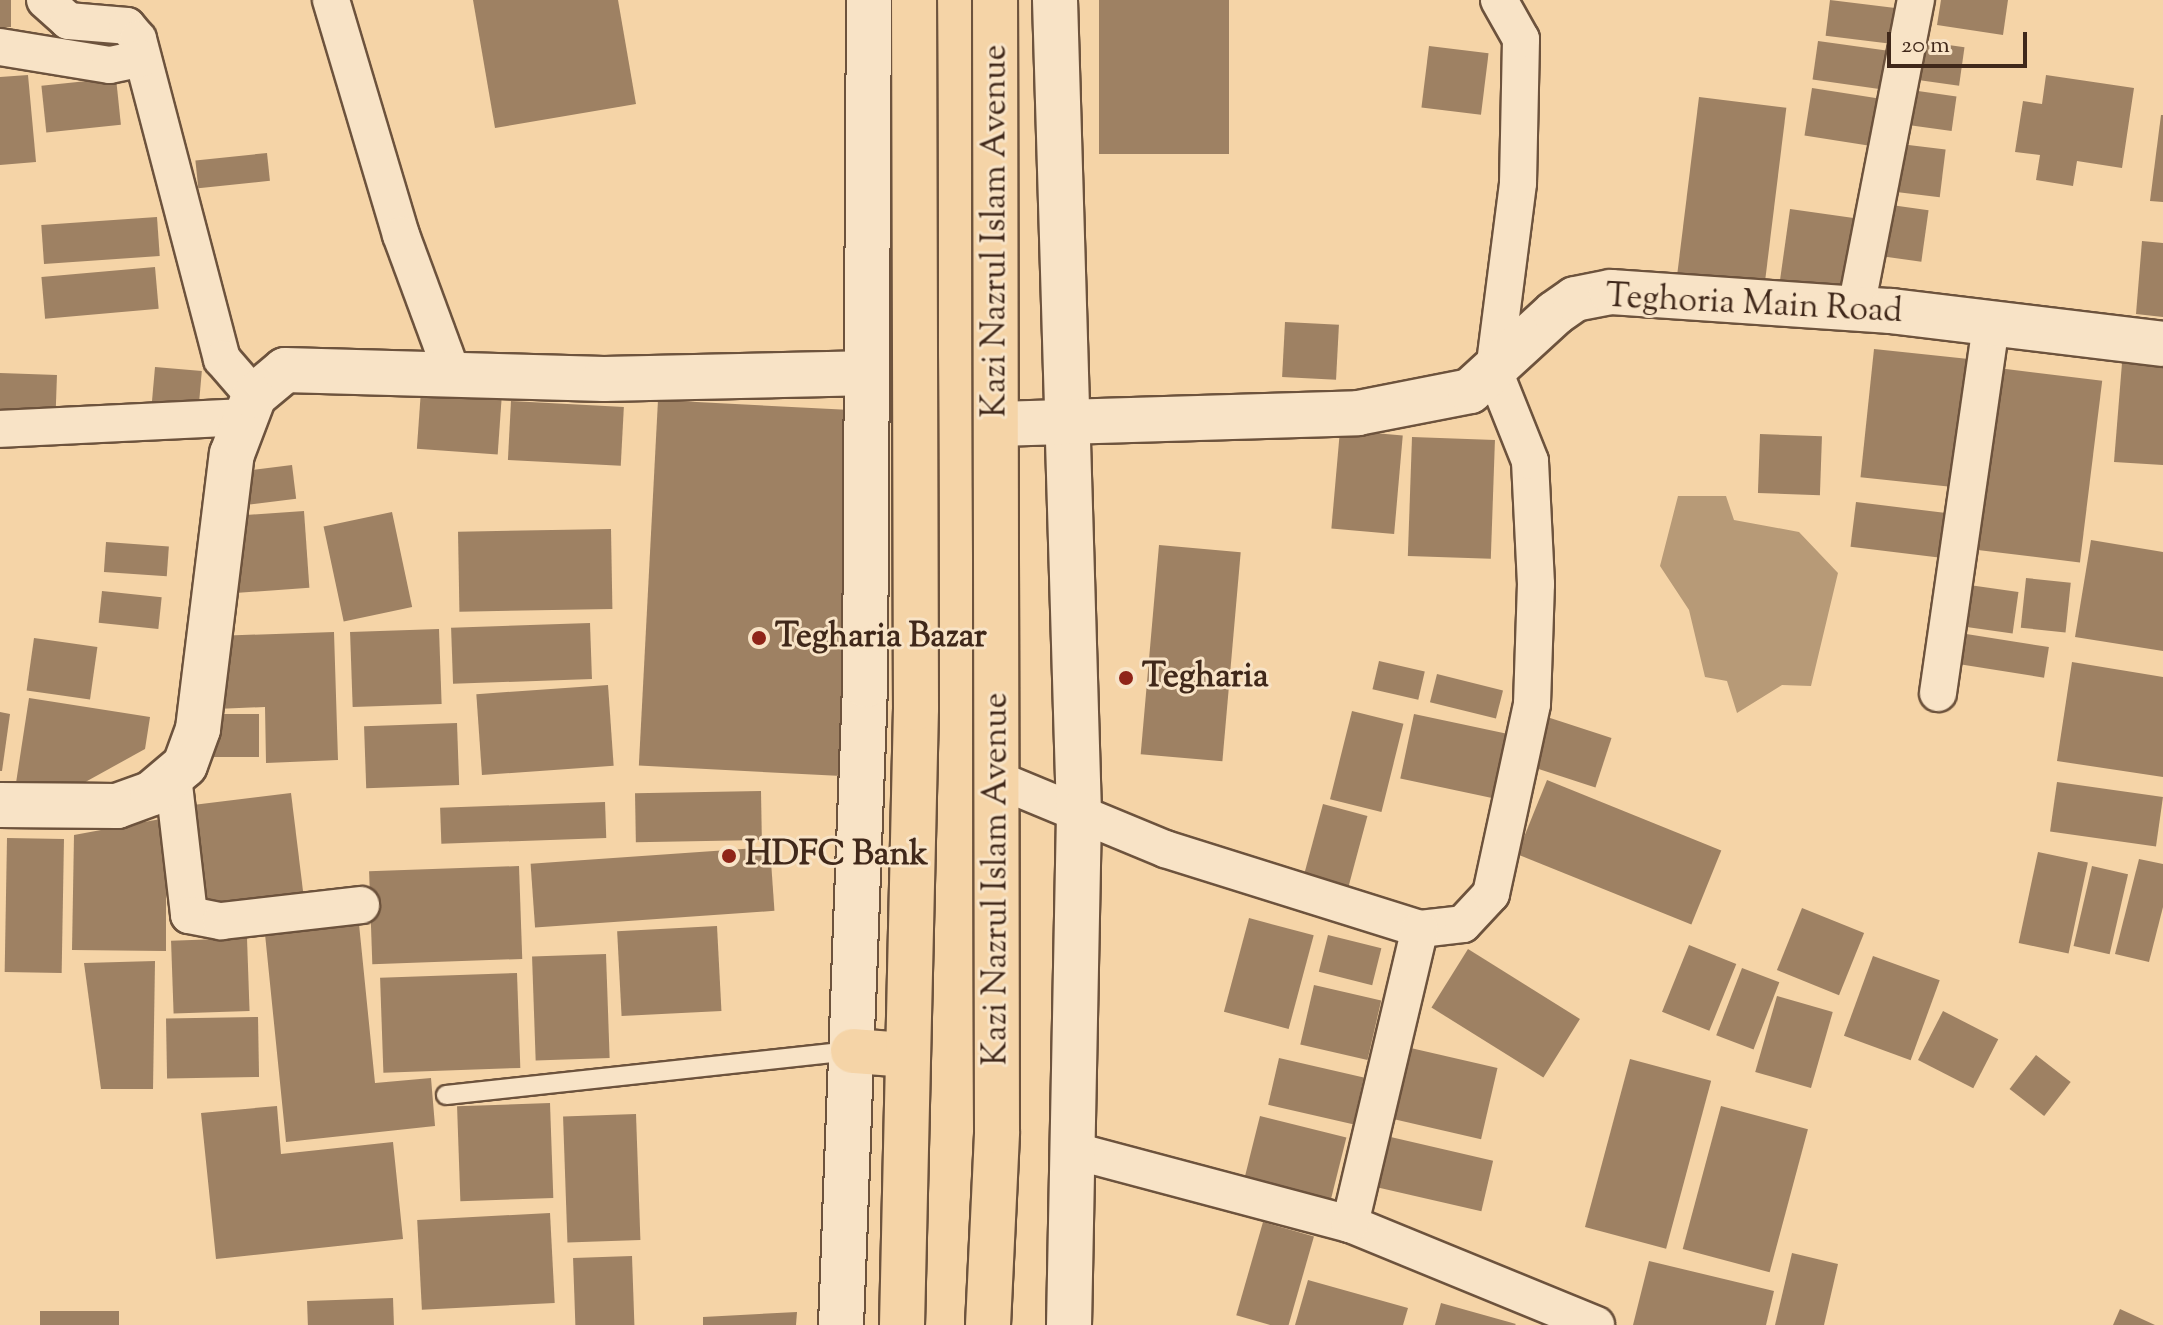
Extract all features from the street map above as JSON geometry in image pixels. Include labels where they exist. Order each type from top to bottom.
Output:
[{"type":"main road","points":[[902,1325],[916,708],[914,0]]},
{"type":"main road","name":"Kazi Nazrul Islam Avenue","points":[[988,1325],[997,1131],[995,0]]},
{"type":"main road","points":[[853,1051],[907,1055]]},
{"type":"street","points":[[45,0],[68,21],[127,26],[142,58],[222,359],[248,407]]},
{"type":"street","points":[[331,0],[401,235],[451,370]]},
{"type":"street","points":[[841,1325],[865,685],[862,373],[869,0]]},
{"type":"street","points":[[1055,0],[1071,421],[1079,814],[1075,1151],[1069,1325]]},
{"type":"street","points":[[996,779],[1165,849],[1420,929],[1463,924],[1491,894],[1532,704],[1530,461],[1494,371],[1518,183],[1521,39],[1499,0]]},
{"type":"street","points":[[1856,308],[1916,0]]},
{"type":"street","points":[[0,47],[110,65],[142,58]]},
{"type":"street","name":"Teghoria Main Road","points":[[997,424],[1358,413],[1470,391],[1575,299],[1611,292],[1856,308],[2163,344]]},
{"type":"street","points":[[1938,693],[1991,323]]},
{"type":"street","points":[[0,805],[117,806],[173,776],[198,729],[224,503],[248,407],[285,370],[311,365],[604,379],[862,373]]},
{"type":"street","points":[[0,429],[248,407]]},
{"type":"street","points":[[173,776],[189,915],[221,921],[361,905]]},
{"type":"street","points":[[1350,1224],[1420,929]]},
{"type":"street","points":[[1075,1151],[1350,1224],[1596,1325]]},
{"type":"lane","points":[[446,1095],[853,1051]]},
{"type":"shaded area","points":[[1678,496],[1726,496],[1734,520],[1799,532],[1838,573],[1811,686],[1782,685],[1737,713],[1727,681],[1705,677],[1689,610],[1660,566]]},
{"type":"building","points":[[0,0],[11,0],[11,27],[0,27]]},
{"type":"building","points":[[473,0],[618,0],[636,104],[495,128]]},
{"type":"building","points":[[1099,0],[1229,0],[1229,154],[1099,154]]},
{"type":"building","points":[[1830,0],[1905,9],[1901,45],[1826,36]]},
{"type":"building","points":[[1941,0],[2008,0],[2003,35],[1937,25]]},
{"type":"building","points":[[1913,40],[1964,47],[1959,86],[1908,79]]},
{"type":"building","points":[[1818,41],[1895,52],[1890,90],[1813,80]]},
{"type":"building","points":[[1429,46],[1489,53],[1481,115],[1421,108]]},
{"type":"building","points":[[28,75],[36,162],[0,165],[0,77]]},
{"type":"building","points":[[2046,75],[2134,88],[2122,168],[2077,161],[2073,186],[2036,180],[2040,155],[2015,152],[2023,101],[2042,104]]},
{"type":"building","points":[[116,78],[121,125],[46,133],[41,86]]},
{"type":"building","points":[[1812,88],[1877,98],[1870,146],[1804,135]]},
{"type":"building","points":[[1904,89],[1956,96],[1952,131],[1899,124]]},
{"type":"building","points":[[1699,97],[1786,108],[1765,284],[1677,274]]},
{"type":"building","points":[[2163,115],[2163,202],[2150,201]]},
{"type":"building","points":[[1892,143],[1946,150],[1940,197],[1886,191]]},
{"type":"building","points":[[267,153],[270,181],[198,188],[195,161]]},
{"type":"building","points":[[1884,204],[1929,210],[1921,262],[1877,255]]},
{"type":"building","points":[[1790,209],[1855,218],[1845,293],[1779,284]]},
{"type":"building","points":[[157,217],[160,256],[44,264],[41,225]]},
{"type":"building","points":[[2142,241],[2163,243],[2163,317],[2136,314]]},
{"type":"building","points":[[155,267],[159,309],[45,319],[41,277]]},
{"type":"building","points":[[1285,322],[1339,325],[1336,380],[1282,377]]},
{"type":"building","points":[[1874,349],[1973,359],[1960,488],[1861,477]]},
{"type":"building","points":[[2122,363],[2163,367],[2163,465],[2114,462]]},
{"type":"building","points":[[155,367],[202,371],[198,412],[151,408]]},
{"type":"building","points":[[1998,368],[2102,381],[2080,562],[1976,550]]},
{"type":"building","points":[[0,373],[57,375],[56,416],[0,414]]},
{"type":"building","points":[[421,390],[502,396],[498,455],[417,449]]},
{"type":"building","name":"Tegharia Bazar","points":[[658,400],[861,411],[842,776],[639,765]]},
{"type":"building","points":[[511,401],[624,407],[621,466],[508,460]]},
{"type":"building","points":[[1340,430],[1403,435],[1394,534],[1331,529]]},
{"type":"building","points":[[1760,434],[1822,436],[1820,495],[1758,493]]},
{"type":"building","points":[[1412,437],[1495,440],[1491,559],[1408,556]]},
{"type":"building","points":[[292,465],[296,499],[238,506],[233,472]]},
{"type":"building","points":[[1856,502],[1950,514],[1945,558],[1851,547]]},
{"type":"building","points":[[304,511],[309,588],[232,593],[226,516]]},
{"type":"building","points":[[392,512],[412,607],[344,621],[324,527]]},
{"type":"building","points":[[611,529],[612,609],[459,612],[458,532]]},
{"type":"building","points":[[2091,540],[2163,552],[2163,651],[2075,637]]},
{"type":"building","points":[[106,542],[169,546],[167,576],[104,572]]},
{"type":"building","points":[[1159,545],[1241,552],[1222,761],[1141,754]]},
{"type":"building","points":[[2026,578],[2071,583],[2066,632],[2021,628]]},
{"type":"building","points":[[1962,584],[2018,592],[2013,634],[1956,626]]},
{"type":"building","points":[[102,591],[162,597],[158,629],[99,623]]},
{"type":"building","points":[[590,623],[592,679],[453,684],[451,628]]},
{"type":"building","points":[[439,629],[442,704],[353,707],[350,632]]},
{"type":"building","points":[[334,632],[338,760],[266,763],[265,707],[216,709],[214,636]]},
{"type":"building","points":[[1960,633],[2049,647],[2044,678],[1955,664]]},
{"type":"building","points":[[34,638],[97,647],[90,699],[27,690]]},
{"type":"building","points":[[1379,661],[1425,672],[1418,700],[1372,689]]},
{"type":"building","points":[[2072,662],[2163,677],[2163,777],[2057,761]]},
{"type":"building","points":[[1437,674],[1503,690],[1496,719],[1430,702]]},
{"type":"building","points":[[608,685],[614,766],[482,775],[476,694]]},
{"type":"building","points":[[29,698],[150,717],[145,749],[51,801],[14,796]]},
{"type":"building","points":[[1352,711],[1403,724],[1381,812],[1330,799]]},
{"type":"building","points":[[0,712],[10,714],[2,771],[0,771]]},
{"type":"building","points":[[203,714],[259,714],[259,757],[203,757]]},
{"type":"building","points":[[1414,714],[1507,734],[1493,798],[1400,779]]},
{"type":"building","points":[[1544,716],[1612,738],[1595,787],[1528,765]]},
{"type":"building","points":[[457,723],[459,785],[366,788],[364,726]]},
{"type":"building","points":[[1547,780],[1721,850],[1691,925],[1517,854]]},
{"type":"building","points":[[2057,782],[2163,797],[2156,846],[2050,832]]},
{"type":"building","points":[[761,791],[762,840],[636,842],[635,793]]},
{"type":"building","points":[[291,793],[304,897],[202,910],[189,806]]},
{"type":"building","points":[[605,802],[606,838],[441,844],[440,808]]},
{"type":"building","points":[[1323,804],[1367,816],[1346,894],[1302,882]]},
{"type":"building","points":[[166,818],[166,951],[72,950],[74,835]]},
{"type":"building","points":[[7,838],[64,839],[62,973],[5,972]]},
{"type":"building","points":[[770,847],[774,911],[535,928],[531,864]]},
{"type":"building","points":[[2038,852],[2088,863],[2069,954],[2019,943]]},
{"type":"building","points":[[2139,859],[2163,864],[2163,907],[2149,962],[2115,954]]},
{"type":"building","points":[[519,866],[522,959],[372,964],[369,871]]},
{"type":"building","points":[[2092,866],[2128,874],[2110,954],[2074,946]]},
{"type":"building","points":[[1802,908],[1864,933],[1839,995],[1777,970]]},
{"type":"building","points":[[1249,918],[1314,935],[1289,1029],[1224,1012]]},
{"type":"building","points":[[359,924],[375,1083],[431,1078],[435,1126],[286,1142],[265,934]]},
{"type":"building","points":[[717,926],[721,1011],[622,1016],[617,931]]},
{"type":"building","points":[[1328,935],[1381,948],[1372,985],[1319,972]]},
{"type":"building","points":[[247,938],[250,1011],[174,1014],[171,941]]},
{"type":"building","points":[[1689,945],[1736,964],[1709,1031],[1662,1012]]},
{"type":"building","points":[[1468,949],[1580,1019],[1543,1077],[1431,1008]]},
{"type":"building","points":[[606,954],[610,1058],[536,1061],[532,957]]},
{"type":"building","points":[[1873,956],[1940,980],[1911,1060],[1844,1036]]},
{"type":"building","points":[[155,961],[153,1089],[101,1089],[84,963]]},
{"type":"building","points":[[1742,968],[1779,982],[1754,1050],[1716,1035]]},
{"type":"building","points":[[517,973],[520,1068],[383,1073],[380,978]]},
{"type":"building","points":[[1314,985],[1381,1001],[1368,1060],[1300,1044]]},
{"type":"building","points":[[1777,996],[1833,1012],[1811,1088],[1755,1072]]},
{"type":"building","points":[[1943,1011],[1998,1039],[1973,1088],[1918,1060]]},
{"type":"building","points":[[258,1017],[259,1077],[167,1079],[166,1019]]},
{"type":"building","points":[[1402,1046],[1497,1068],[1481,1139],[1386,1117]]},
{"type":"building","points":[[2036,1055],[2071,1082],[2044,1116],[2010,1089]]},
{"type":"building","points":[[1279,1058],[1364,1078],[1353,1124],[1268,1105]]},
{"type":"building","points":[[1630,1059],[1711,1081],[1666,1249],[1585,1227]]},
{"type":"building","points":[[550,1103],[553,1198],[460,1201],[457,1106]]},
{"type":"building","points":[[277,1106],[281,1154],[393,1142],[403,1239],[216,1259],[201,1113]]},
{"type":"building","points":[[1721,1106],[1808,1129],[1770,1272],[1683,1249]]},
{"type":"building","points":[[636,1114],[640,1240],[567,1242],[563,1117]]},
{"type":"building","points":[[1260,1116],[1346,1138],[1330,1204],[1243,1183]]},
{"type":"building","points":[[1382,1135],[1493,1161],[1481,1211],[1370,1186]]},
{"type":"building","points":[[550,1213],[555,1303],[422,1310],[417,1220]]},
{"type":"building","points":[[1263,1222],[1314,1237],[1289,1325],[1270,1325],[1236,1315]]},
{"type":"building","points":[[1792,1253],[1838,1264],[1824,1325],[1775,1325]]},
{"type":"building","points":[[632,1256],[634,1325],[575,1325],[573,1258]]},
{"type":"building","points":[[1649,1261],[1774,1291],[1766,1325],[1633,1325]]},
{"type":"building","points":[[1308,1280],[1408,1308],[1403,1325],[1295,1325]]},
{"type":"building","points":[[393,1298],[394,1325],[308,1325],[307,1301]]},
{"type":"building","points":[[1441,1303],[1516,1324],[1435,1325]]},
{"type":"building","points":[[2120,1309],[2155,1325],[2113,1325]]},
{"type":"building","points":[[40,1311],[119,1311],[119,1325],[40,1325]]},
{"type":"building","points":[[797,1312],[796,1325],[703,1325],[703,1317]]},
{"type":"place","name":"Tegharia Bazar","points":[[759,638]]},
{"type":"place","name":"Tegharia","points":[[1126,678]]},
{"type":"place","name":"HDFC Bank","points":[[729,856]]}]
